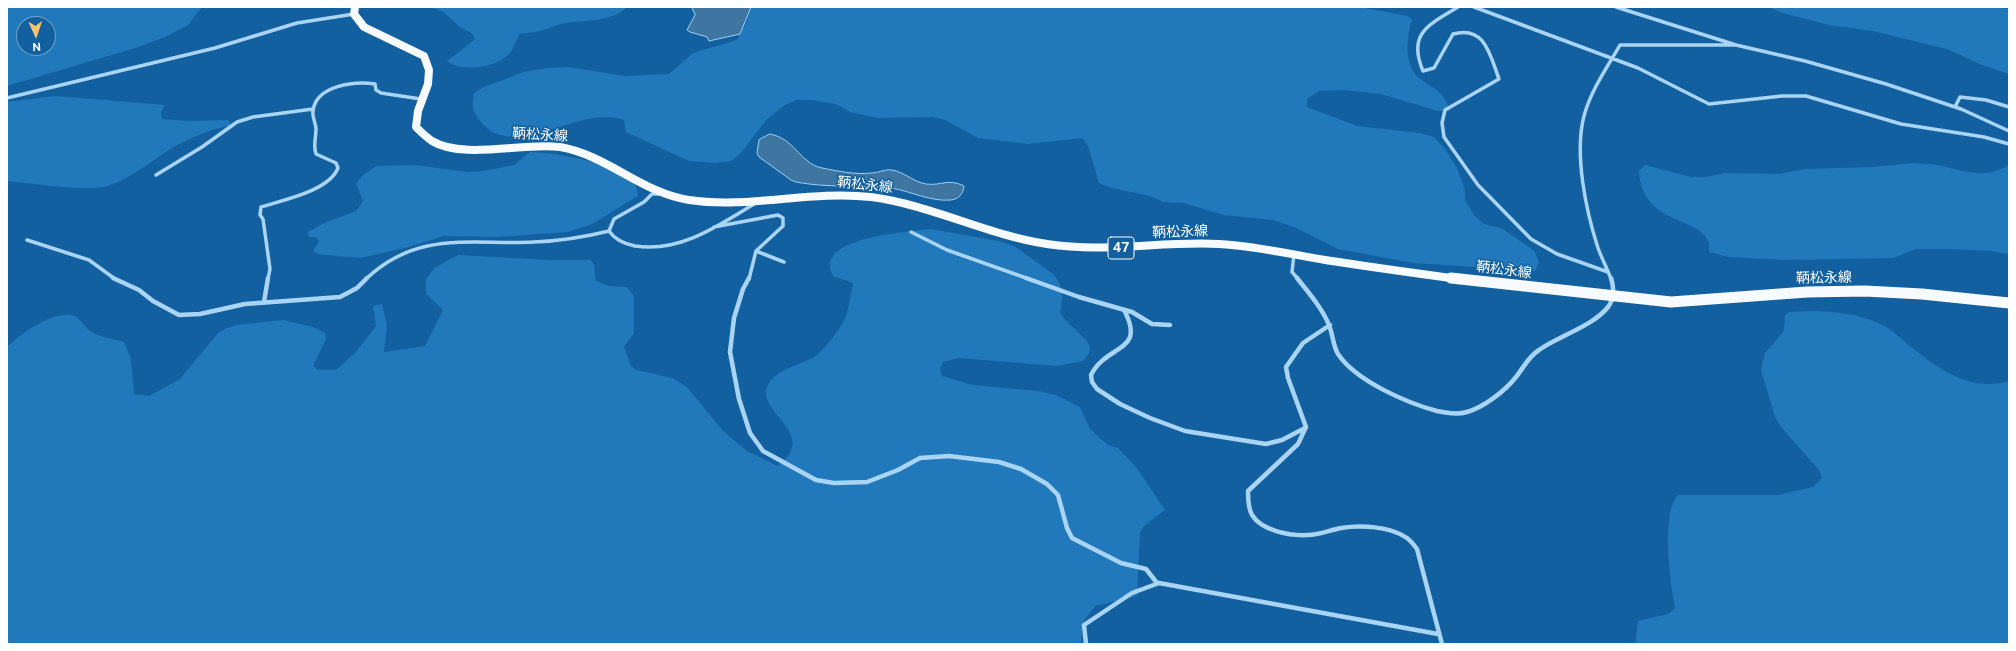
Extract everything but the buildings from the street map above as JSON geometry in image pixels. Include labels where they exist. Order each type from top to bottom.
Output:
[{"type":"main road","name":"鞆松永線","points":[[354,10],[364,27],[424,56],[429,70],[428,84],[421,99],[416,127],[434,142],[463,148],[560,147],[587,155],[664,194],[686,200],[712,202],[815,196],[870,197],[918,206],[1029,241],[1069,247],[1115,248],[1186,244],[1234,244],[1294,253],[1342,263],[1613,297],[1671,302],[1701,302],[1778,294],[1870,292],[1924,293],[2009,302]]},
{"type":"street","points":[[1458,7],[1422,32],[1417,41],[1416,58],[1423,71],[1434,68],[1453,34],[1458,31],[1469,32],[1476,33],[1482,39],[1499,79],[1445,110],[1443,115],[1442,130],[1444,137],[1478,185],[1532,239],[1543,247],[1557,254],[1608,272]]},
{"type":"street","points":[[1474,7],[1613,58],[1673,85],[1709,104],[1782,96],[1806,96],[1901,124],[1984,137],[2009,144]]},
{"type":"street","points":[[1616,7],[1736,45],[1820,65],[1886,84],[1955,107],[2009,131]]},
{"type":"street","points":[[7,98],[194,54],[297,23],[354,10]]},
{"type":"street","points":[[1294,253],[1292,272],[1316,302],[1330,326],[1338,353],[1349,367],[1380,388],[1446,414],[1465,412],[1485,402],[1514,380],[1531,355],[1559,336],[1606,311],[1612,302],[1613,297],[1611,280],[1598,249],[1584,193],[1582,150],[1584,118],[1599,80],[1620,46],[1736,45]]},
{"type":"street","points":[[264,302],[270,269],[263,219],[260,215],[261,207],[310,190],[326,182],[334,176],[338,168],[336,163],[316,154],[314,148],[316,125],[313,116],[313,109],[323,94],[353,82],[367,82],[375,84],[376,90],[381,93],[421,99]]},
{"type":"street","points":[[1955,107],[1960,97],[1986,100],[2009,107]]},
{"type":"street","points":[[156,174],[197,150],[237,122],[253,117],[313,109]]},
{"type":"street","points":[[609,231],[614,219],[644,202],[652,194],[664,194]]},
{"type":"street","points":[[609,231],[613,237],[620,242],[641,248],[664,247],[693,237],[714,227],[761,200]]},
{"type":"street","points":[[714,227],[764,216],[778,215],[783,218],[783,226],[756,251],[748,281],[743,289],[734,318],[730,352],[739,399],[750,433],[763,451],[816,480],[834,483],[867,482],[898,470],[920,458],[949,456],[999,462],[1022,469],[1047,484],[1058,496],[1062,505],[1067,528],[1072,538],[1121,563],[1146,569],[1157,583]]},
{"type":"street","points":[[27,240],[89,260],[113,278],[139,290],[153,301],[179,315],[200,314],[238,305],[264,302],[340,297],[357,288],[380,266],[396,257],[426,246],[445,242],[534,242],[588,236],[609,231]]},
{"type":"street","points":[[911,232],[947,250],[1079,297],[1132,312],[1152,324],[1170,325]]},
{"type":"street","points":[[756,251],[784,262]]},
{"type":"street","points":[[1124,310],[1132,327],[1132,334],[1127,341],[1098,364],[1091,381],[1095,388],[1106,396],[1165,426],[1184,431],[1239,438],[1256,444],[1276,442],[1288,438],[1306,427]]},
{"type":"street","points":[[1330,326],[1303,343],[1286,367],[1288,378],[1306,427],[1298,444],[1248,491],[1252,515],[1262,524],[1282,532],[1296,535],[1325,532],[1342,528],[1368,528],[1395,532],[1407,538],[1417,549],[1438,634],[1442,644]]},
{"type":"street","points":[[1086,644],[1084,625],[1090,618],[1129,596],[1157,583],[1438,634]]},
{"type":"shaded area","points":[[7,7],[202,7],[188,25],[165,37],[135,48],[7,86]]},
{"type":"shaded area","points":[[418,7],[628,7],[621,12],[606,18],[565,23],[540,31],[519,34],[511,51],[501,60],[486,66],[460,67],[447,61],[475,38],[470,32],[460,27],[442,11],[433,8]]},
{"type":"shaded area","points":[[692,7],[751,7],[740,34],[709,41],[707,37],[687,30],[695,15]]},
{"type":"shaded area","points":[[751,7],[1360,7],[1407,16],[1412,19],[1408,42],[1408,58],[1410,65],[1419,78],[1441,94],[1450,111],[1438,111],[1381,94],[1345,90],[1319,91],[1307,99],[1307,107],[1357,126],[1420,133],[1434,137],[1446,150],[1457,168],[1465,190],[1465,200],[1474,215],[1484,224],[1503,229],[1529,247],[1535,252],[1539,262],[1535,271],[1414,263],[1338,249],[1296,228],[1273,220],[1224,215],[1183,203],[1163,202],[1150,196],[1112,188],[1099,183],[1088,146],[1082,138],[1028,144],[978,138],[945,120],[933,117],[878,118],[850,112],[836,104],[810,100],[797,100],[785,105],[767,119],[741,153],[731,161],[716,163],[689,161],[626,132],[624,120],[607,117],[588,119],[529,135],[510,137],[494,133],[480,121],[474,111],[474,93],[484,87],[524,72],[546,68],[568,67],[625,76],[669,74],[693,53],[737,40],[747,21]]},
{"type":"shaded area","points":[[1769,7],[1994,7],[2009,9],[2009,74],[1982,65],[1947,49],[1873,31],[1829,25],[1783,13]]},
{"type":"shaded area","points":[[55,96],[165,105],[161,112],[162,119],[189,121],[228,120],[231,125],[213,130],[186,141],[169,150],[131,175],[111,185],[75,188],[7,181],[7,102]]},
{"type":"shaded area","points":[[770,134],[786,141],[808,161],[822,168],[859,173],[874,173],[892,170],[926,184],[949,182],[964,186],[962,194],[956,199],[943,200],[928,198],[891,188],[820,185],[796,182],[759,157],[757,153],[759,140]]},
{"type":"shaded area","points":[[530,152],[555,154],[598,163],[635,182],[638,196],[592,224],[568,232],[497,237],[444,236],[408,247],[360,258],[318,254],[313,251],[319,241],[316,237],[309,237],[308,232],[322,224],[356,211],[363,201],[356,184],[363,175],[376,166],[415,165],[467,172],[483,171],[514,165]]},
{"type":"shaded area","points":[[1914,163],[1939,165],[1976,173],[1993,172],[2009,165],[2009,254],[1992,251],[1916,249],[1893,258],[1789,260],[1728,257],[1709,252],[1709,243],[1703,234],[1660,211],[1650,202],[1642,189],[1639,171],[1645,165],[1691,177],[1706,177],[1725,173],[1779,174],[1807,169],[1873,167]]},
{"type":"shaded area","points":[[930,229],[998,241],[1014,246],[1052,273],[1056,277],[1062,291],[1060,312],[1090,346],[1090,350],[1083,361],[1057,366],[959,358],[943,362],[940,369],[942,376],[973,385],[1038,391],[1056,395],[1080,407],[1090,429],[1108,445],[1118,448],[1136,467],[1165,510],[1144,526],[1140,533],[1137,596],[1095,606],[1083,622],[1081,641],[1083,644],[7,644],[7,347],[29,330],[48,319],[57,316],[74,316],[92,332],[124,342],[131,359],[134,394],[149,396],[180,379],[218,333],[237,325],[283,320],[313,327],[325,333],[326,339],[313,366],[318,370],[336,370],[356,352],[376,326],[373,306],[382,304],[387,326],[384,352],[425,346],[443,310],[426,294],[426,279],[434,268],[458,255],[549,260],[590,260],[594,264],[596,281],[609,286],[627,287],[634,296],[634,333],[624,347],[631,366],[636,370],[672,378],[687,387],[723,431],[747,451],[778,466],[789,454],[793,443],[790,433],[776,414],[766,395],[768,385],[783,371],[809,360],[818,354],[833,338],[844,321],[853,283],[833,276],[830,269],[830,264],[834,255],[844,247],[857,241],[890,234]]},
{"type":"shaded area","points":[[1815,311],[1848,314],[1880,324],[1892,331],[1932,363],[1956,377],[1981,384],[1994,384],[2009,381],[2009,644],[1635,644],[1638,621],[1668,614],[1675,608],[1669,567],[1668,533],[1669,518],[1678,495],[1778,495],[1813,487],[1822,478],[1819,470],[1781,427],[1775,417],[1761,370],[1765,353],[1784,331],[1785,315],[1790,312]]}]
